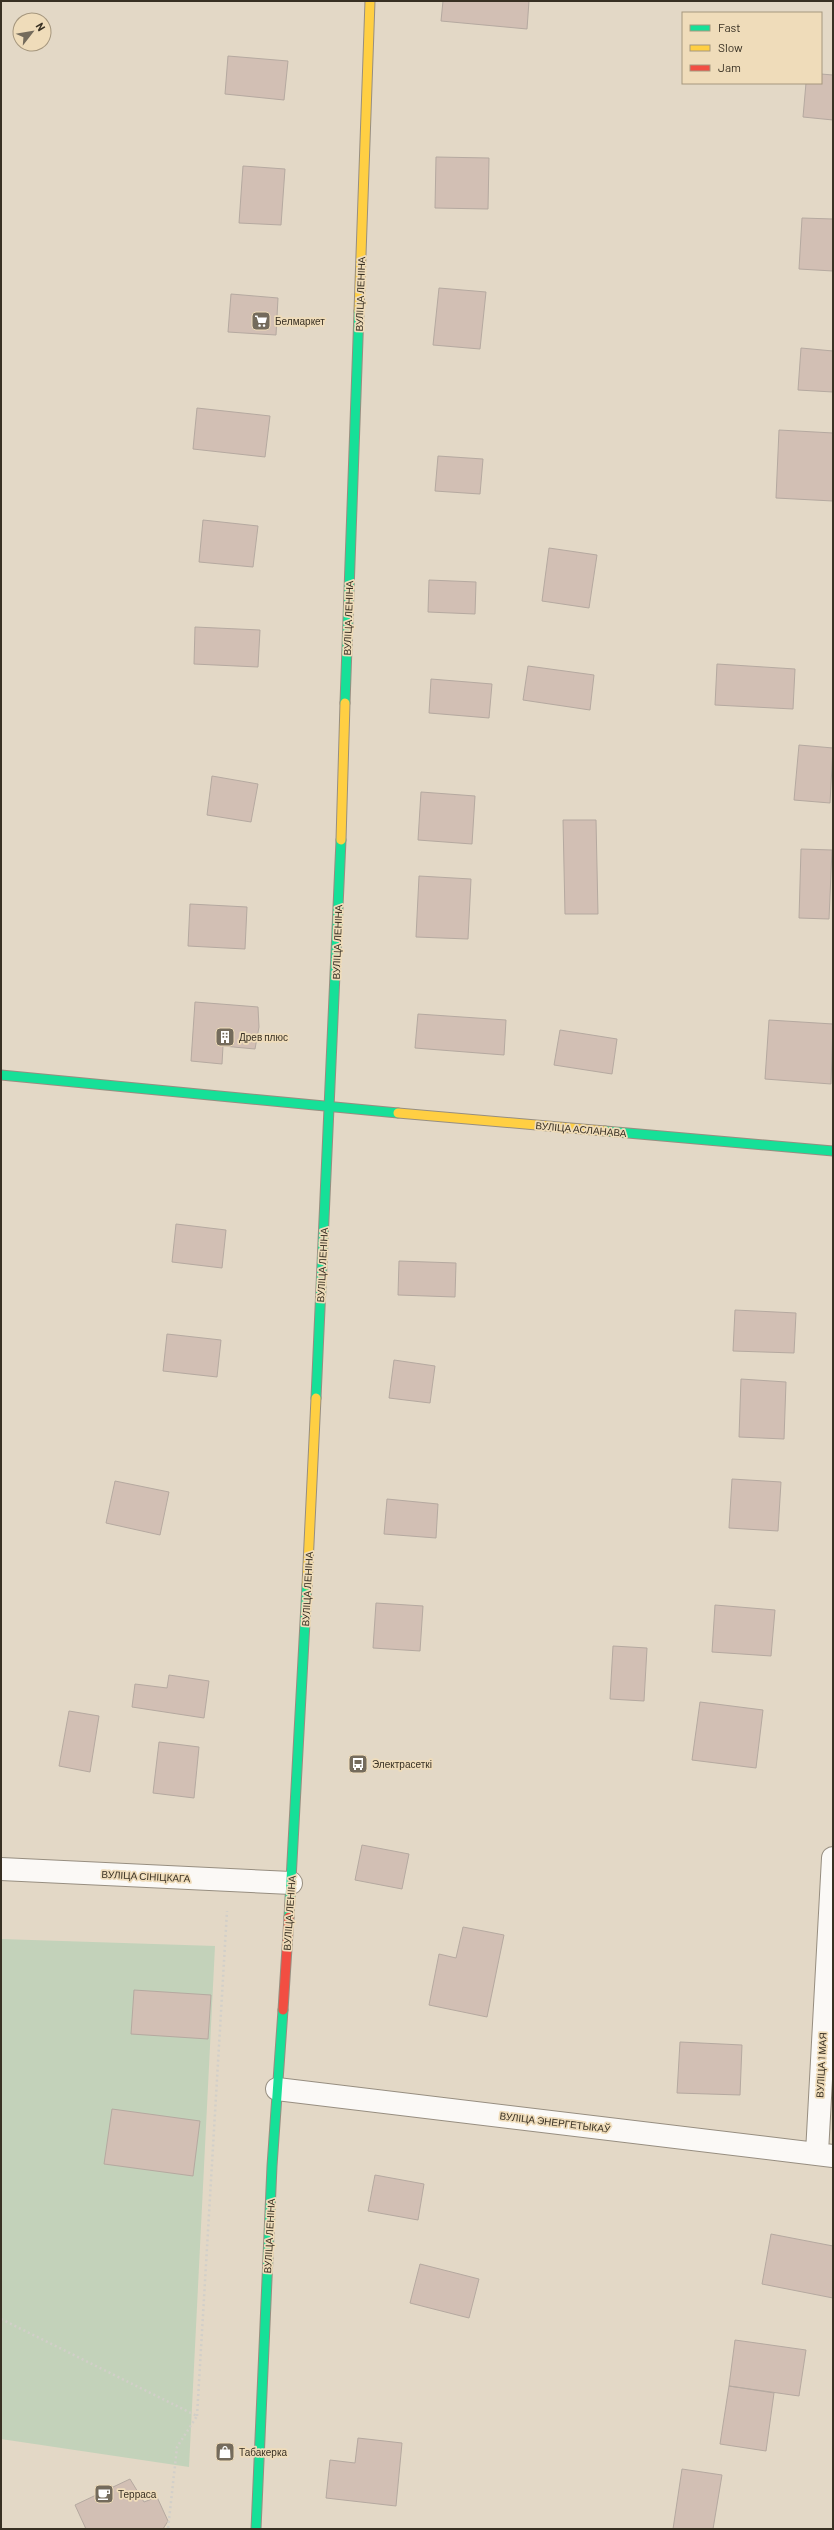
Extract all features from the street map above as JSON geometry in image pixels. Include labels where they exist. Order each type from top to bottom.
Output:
[{"type":"main road","name":"ВУЛІЦА ЛЕНІНА","points":[[256,2529],[277,2089],[296,1816],[330,1107],[370,1]]},
{"type":"main road","name":"ВУЛІЦА АСЛАНАВА","points":[[1,1074],[330,1107],[833,1151]]},
{"type":"street","name":"ВУЛІЦА 1 МАЯ","points":[[825,2154],[833,1858]]},
{"type":"street","name":"ВУЛІЦА СІНІЦКАГА","points":[[1,1869],[291,1883]]},
{"type":"street","name":"ВУЛІЦА ЭНЕРГЕТЫКАЎ","points":[[277,2089],[825,2154]]},
{"type":"path","points":[[168,2529],[177,2447],[197,2416],[229,1880]]},
{"type":"path","points":[[1,2319],[197,2416]]},
{"type":"green space","points":[[1,1939],[215,1946],[189,2467],[1,2439]]},
{"type":"building","points":[[443,1],[529,1],[527,29],[441,21]]},
{"type":"building","points":[[228,56],[288,61],[284,100],[225,94]]},
{"type":"building","points":[[822,74],[833,75],[833,120],[803,117],[806,84],[822,84]]},
{"type":"building","points":[[436,157],[489,158],[488,209],[435,208]]},
{"type":"building","points":[[243,166],[285,169],[281,225],[239,223]]},
{"type":"building","points":[[802,218],[833,219],[833,271],[799,269]]},
{"type":"building","points":[[439,288],[486,292],[480,349],[433,345]]},
{"type":"building","points":[[231,294],[278,298],[276,335],[228,332]]},
{"type":"building","points":[[801,348],[833,351],[833,392],[798,390]]},
{"type":"building","points":[[197,408],[270,416],[265,457],[193,449]]},
{"type":"building","points":[[779,430],[833,433],[833,501],[776,498]]},
{"type":"building","points":[[438,456],[483,459],[480,494],[435,491]]},
{"type":"building","points":[[203,520],[258,526],[253,567],[199,562]]},
{"type":"building","points":[[549,548],[597,555],[589,608],[542,601]]},
{"type":"building","points":[[429,580],[476,582],[475,614],[428,612]]},
{"type":"building","points":[[195,627],[260,630],[258,667],[194,664]]},
{"type":"building","points":[[717,664],[795,669],[793,709],[715,705]]},
{"type":"building","points":[[528,666],[594,675],[590,710],[523,700]]},
{"type":"building","points":[[431,679],[492,684],[489,718],[429,713]]},
{"type":"building","points":[[799,745],[833,748],[830,803],[794,800]]},
{"type":"building","points":[[212,776],[258,784],[251,822],[207,815]]},
{"type":"building","points":[[421,792],[475,796],[472,844],[418,840]]},
{"type":"building","points":[[563,820],[596,820],[598,914],[565,914]]},
{"type":"building","points":[[801,849],[832,850],[829,919],[799,918]]},
{"type":"building","points":[[419,876],[471,879],[468,939],[416,937]]},
{"type":"building","points":[[190,904],[247,907],[245,949],[188,946]]},
{"type":"building","name":"Древ плюс","points":[[195,1002],[258,1007],[259,1027],[255,1049],[223,1046],[222,1064],[191,1061]]},
{"type":"building","points":[[418,1014],[506,1020],[504,1055],[415,1048]]},
{"type":"building","points":[[769,1020],[833,1024],[831,1084],[765,1079]]},
{"type":"building","points":[[560,1030],[617,1039],[612,1074],[554,1065]]},
{"type":"building","points":[[176,1224],[226,1230],[222,1268],[172,1262]]},
{"type":"building","points":[[399,1261],[456,1263],[455,1297],[398,1295]]},
{"type":"building","points":[[735,1310],[796,1313],[794,1353],[733,1351]]},
{"type":"building","points":[[167,1334],[221,1340],[217,1377],[163,1371]]},
{"type":"building","points":[[394,1360],[435,1366],[430,1403],[389,1398]]},
{"type":"building","points":[[741,1379],[786,1382],[784,1439],[739,1437]]},
{"type":"building","points":[[732,1479],[781,1482],[778,1531],[729,1528]]},
{"type":"building","points":[[115,1481],[169,1492],[160,1535],[106,1523]]},
{"type":"building","points":[[387,1499],[438,1504],[436,1538],[384,1534]]},
{"type":"building","points":[[376,1603],[423,1606],[420,1651],[373,1648]]},
{"type":"building","points":[[715,1605],[775,1610],[771,1656],[712,1652]]},
{"type":"building","points":[[613,1646],[647,1648],[644,1701],[610,1699]]},
{"type":"building","points":[[169,1675],[209,1681],[204,1718],[132,1707],[135,1684],[167,1688]]},
{"type":"building","points":[[700,1702],[763,1710],[756,1768],[692,1760]]},
{"type":"building","points":[[69,1711],[99,1716],[90,1772],[59,1766]]},
{"type":"building","points":[[159,1742],[199,1747],[194,1798],[153,1793]]},
{"type":"building","points":[[362,1845],[409,1854],[402,1889],[355,1880]]},
{"type":"building","points":[[463,1927],[504,1935],[487,2017],[429,2005],[439,1954],[456,1958]]},
{"type":"building","points":[[134,1990],[211,1995],[208,2039],[131,2034]]},
{"type":"building","points":[[680,2042],[742,2045],[740,2095],[677,2093]]},
{"type":"building","points":[[112,2109],[200,2121],[193,2176],[104,2164]]},
{"type":"building","points":[[375,2175],[424,2184],[418,2220],[368,2211]]},
{"type":"building","points":[[771,2234],[833,2246],[833,2298],[762,2284]]},
{"type":"building","points":[[420,2264],[479,2279],[469,2318],[410,2303]]},
{"type":"building","points":[[735,2340],[806,2350],[799,2396],[729,2386]]},
{"type":"building","points":[[729,2386],[774,2393],[766,2451],[720,2444]]},
{"type":"building","points":[[358,2438],[402,2443],[396,2506],[326,2498],[330,2460],[355,2463]]},
{"type":"building","points":[[682,2469],[722,2475],[713,2529],[673,2529]]},
{"type":"building","points":[[130,2479],[144,2502],[157,2497],[168,2521],[163,2529],[86,2529],[75,2505]]},
{"type":"traffic: fast","points":[[345,703],[359,311]]},
{"type":"traffic: fast","points":[[316,1398],[341,840]]},
{"type":"traffic: fast","points":[[1,1075],[398,1113]]},
{"type":"traffic: fast","points":[[605,1131],[833,1151]]},
{"type":"traffic: fast","points":[[289,1917],[307,1585]]},
{"type":"traffic: fast","points":[[256,2529],[272,2166],[283,2010]]},
{"type":"traffic: slow","points":[[359,311],[370,1]]},
{"type":"traffic: slow","points":[[341,840],[345,703]]},
{"type":"traffic: slow","points":[[398,1113],[605,1131]]},
{"type":"traffic: slow","points":[[307,1585],[316,1398]]},
{"type":"traffic: jam","points":[[283,2010],[289,1917]]},
{"type":"place","name":"Белмаркет","points":[[261,321]]},
{"type":"place","name":"Древ плюс","points":[[225,1037]]},
{"type":"place","name":"Электрасеткі","points":[[358,1764]]},
{"type":"place","name":"Табакерка","points":[[225,2452]]},
{"type":"place","name":"Терраса","points":[[104,2494]]}]
